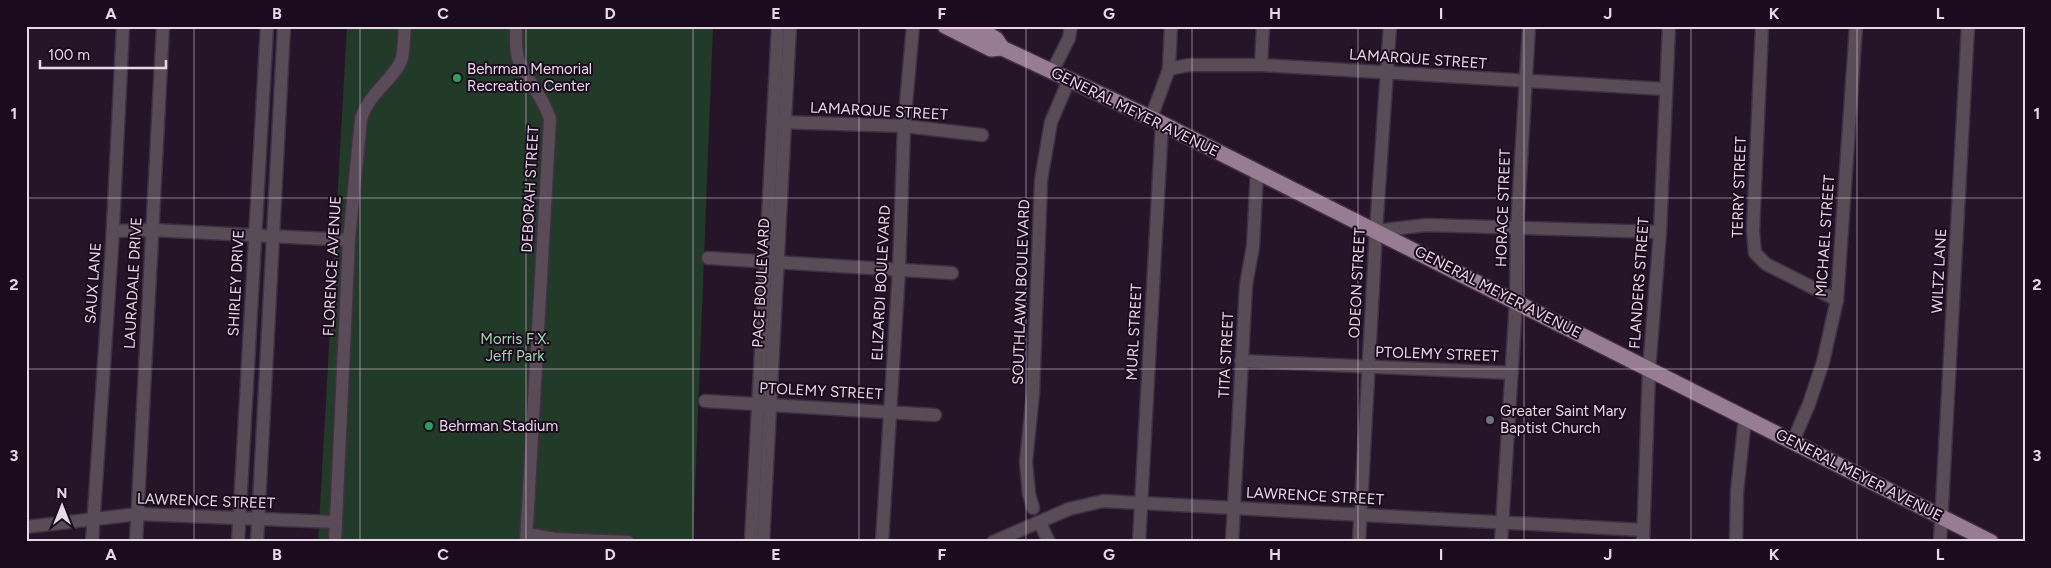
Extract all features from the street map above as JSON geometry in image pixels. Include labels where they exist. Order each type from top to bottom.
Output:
[{"type":"main road","name":"GENERAL MEYER AVENUE","points":[[945,26],[970,29],[996,38],[1002,48],[1157,121],[1376,230],[1991,542]]},
{"type":"street","name":"SAUX LANE","points":[[92,542],[113,231],[123,26]]},
{"type":"street","name":"LAURADALE DRIVE","points":[[136,542],[164,26]]},
{"type":"street","name":"SHIRLEY DRIVE","points":[[238,542],[266,26]]},
{"type":"street","points":[[257,542],[284,26]]},
{"type":"street","name":"FLORENCE AVENUE","points":[[336,522],[349,240],[361,119],[365,106],[397,67],[402,58],[405,26]]},
{"type":"street","name":"DEBORAH STREET","points":[[516,26],[516,52],[521,67],[546,104],[550,119],[527,538]]},
{"type":"street","name":"PACE BOULEVARD","points":[[778,26],[780,122]]},
{"type":"street","name":"PACE BOULEVARD","points":[[751,542],[764,405],[780,122],[790,26]]},
{"type":"street","name":"ELIZARDI BOULEVARD","points":[[882,542],[899,270],[904,126],[913,26]]},
{"type":"street","points":[[1052,72],[1069,38],[1071,26]]},
{"type":"street","name":"MURL STREET","points":[[1139,542],[1157,121],[1169,69],[1171,26]]},
{"type":"street","points":[[1261,65],[1263,26]]},
{"type":"street","name":"ODEON STREET","points":[[1359,542],[1376,230],[1390,26]]},
{"type":"street","name":"HORACE STREET","points":[[1501,542],[1516,301],[1517,229],[1529,26]]},
{"type":"street","name":"FLANDERS STREET","points":[[1643,536],[1649,370],[1660,232],[1669,26]]},
{"type":"street","name":"TERRY STREET","points":[[1762,26],[1753,231],[1754,253],[1766,264],[1837,300]]},
{"type":"street","name":"MICHAEL STREET","points":[[1793,441],[1810,404],[1837,300],[1856,26]]},
{"type":"street","name":"WILTZ LANE","points":[[1940,542],[1968,26]]},
{"type":"street","name":"LAMARQUE STREET","points":[[1169,69],[1189,65],[1261,65],[1665,89]]},
{"type":"street","name":"SOUTHLAWN BOULEVARD","points":[[1033,508],[1029,494],[1026,462],[1033,393],[1041,180],[1051,122],[1069,80]]},
{"type":"street","name":"LAMARQUE STREET","points":[[780,122],[904,126],[982,135]]},
{"type":"street","name":"TITA STREET","points":[[1232,542],[1246,285],[1253,246],[1257,171]]},
{"type":"street","points":[[1376,230],[1426,225],[1660,232]]},
{"type":"street","points":[[113,231],[152,230],[349,240]]},
{"type":"street","points":[[708,258],[952,273]]},
{"type":"street","name":"PTOLEMY STREET","points":[[1241,361],[1512,373]]},
{"type":"street","name":"PTOLEMY STREET","points":[[705,401],[936,414]]},
{"type":"street","name":"PACE BOULEVARD","points":[[763,542],[764,405]]},
{"type":"street","points":[[1736,542],[1737,492],[1745,418]]},
{"type":"street","name":"LAWRENCE STREET","points":[[993,542],[1087,503],[1119,501],[1502,522],[1643,536]]},
{"type":"street","name":"LAWRENCE STREET","points":[[26,527],[138,514],[336,522]]},
{"type":"street","points":[[336,522],[336,542]]},
{"type":"street","points":[[1040,523],[1049,542]]},
{"type":"street","points":[[527,538],[628,542]]},
{"type":"green space","name":"Morris F.X. Jeff Park","points":[[347,26],[713,26],[693,542],[642,542],[542,536],[541,542],[318,542]]},
{"type":"place","name":"Behrman Memorial Recreation Center","points":[[457,78]]},
{"type":"place","name":"Greater Saint Mary Baptist Church","points":[[1490,420]]},
{"type":"place","name":"Behrman Stadium","points":[[429,426]]}]
